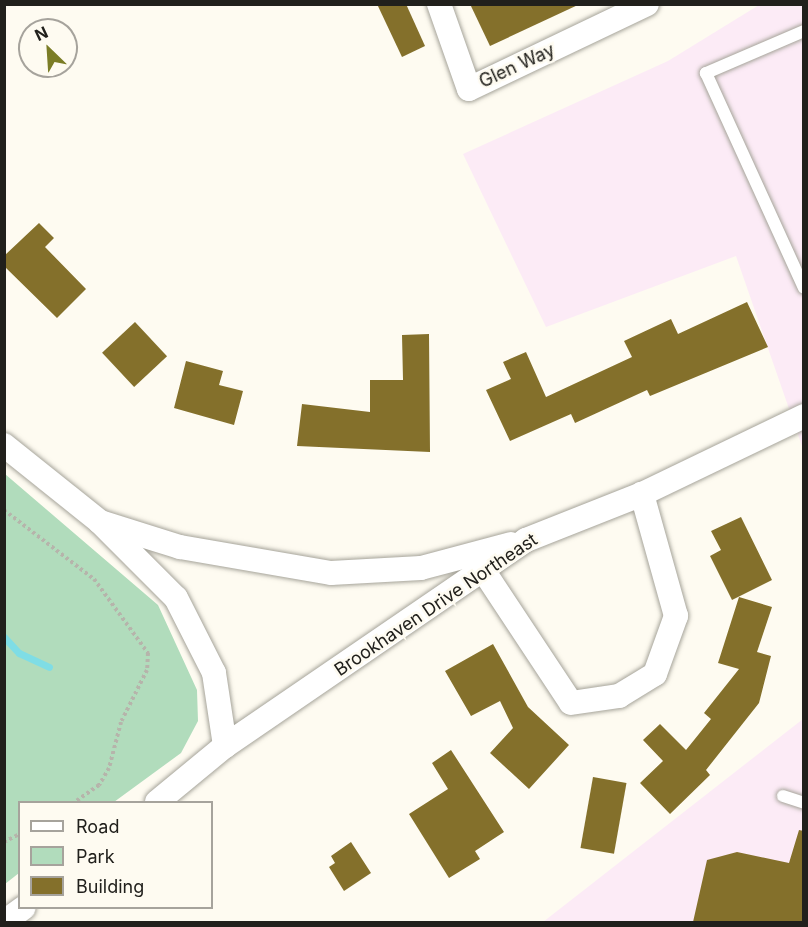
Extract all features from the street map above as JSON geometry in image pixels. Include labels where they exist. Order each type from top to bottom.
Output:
[{"type":"street","name":"Glen Way","points":[[439,4],[469,89],[647,4]]},
{"type":"street","name":"Brookhaven Drive Northeast","points":[[158,801],[225,746],[526,540],[642,494],[804,416]]},
{"type":"street","points":[[4,445],[100,522],[153,571],[193,625],[214,673],[225,746]]},
{"type":"street","points":[[483,570],[571,703],[619,696],[655,674],[676,616],[642,494]]},
{"type":"street","points":[[100,522],[180,547],[332,573],[421,568],[526,540]]},
{"type":"street","points":[[4,922],[22,909]]},
{"type":"lane","points":[[804,31],[706,73],[801,274],[804,288]]},
{"type":"lane","points":[[783,796],[804,803]]},
{"type":"path","points":[[4,510],[94,579],[148,652],[147,670],[121,722],[109,768],[99,785],[76,801]]},
{"type":"path","points":[[4,842],[18,835]]},
{"type":"shaded area","points":[[759,5],[803,5],[803,449],[736,256],[546,327],[463,154],[668,61]]},
{"type":"shaded area","points":[[803,719],[803,922],[543,922]]},
{"type":"green space","points":[[5,474],[158,605],[197,690],[198,721],[181,753],[115,801],[18,801],[18,874],[5,884]]},
{"type":"building","points":[[377,4],[406,4],[425,46],[402,57]]},
{"type":"building","points":[[470,4],[580,4],[490,46]]},
{"type":"building","points":[[39,223],[54,238],[45,247],[86,289],[57,318],[4,266],[4,256]]},
{"type":"building","points":[[747,302],[768,347],[650,396],[647,390],[575,423],[571,414],[510,441],[486,390],[511,379],[503,362],[526,352],[546,397],[632,357],[624,341],[671,319],[678,334]]},
{"type":"building","points":[[135,322],[167,356],[134,387],[102,353]]},
{"type":"building","points":[[429,334],[430,452],[297,446],[302,404],[370,412],[370,380],[403,380],[402,335]]},
{"type":"building","points":[[186,361],[223,371],[219,385],[243,391],[234,425],[174,408]]},
{"type":"building","points":[[741,517],[772,580],[732,600],[710,556],[721,550],[711,531]]},
{"type":"building","points":[[739,597],[772,607],[757,652],[771,656],[759,703],[706,770],[710,775],[670,814],[640,783],[663,761],[643,740],[660,724],[686,750],[711,719],[704,713],[739,669],[718,663]]},
{"type":"building","points":[[493,644],[528,707],[569,745],[529,789],[490,753],[513,728],[500,701],[471,716],[445,671]]},
{"type":"building","points":[[451,750],[504,832],[475,851],[480,859],[449,878],[409,814],[448,789],[432,763]]},
{"type":"building","points":[[593,777],[626,783],[614,854],[580,848]]},
{"type":"building","points":[[799,830],[804,831],[804,922],[693,922],[707,860],[737,852],[789,863]]},
{"type":"building","points":[[351,842],[371,873],[344,891],[329,867],[335,863],[331,856]]},
{"type":"waterway","points":[[4,637],[19,653],[49,667]]}]
